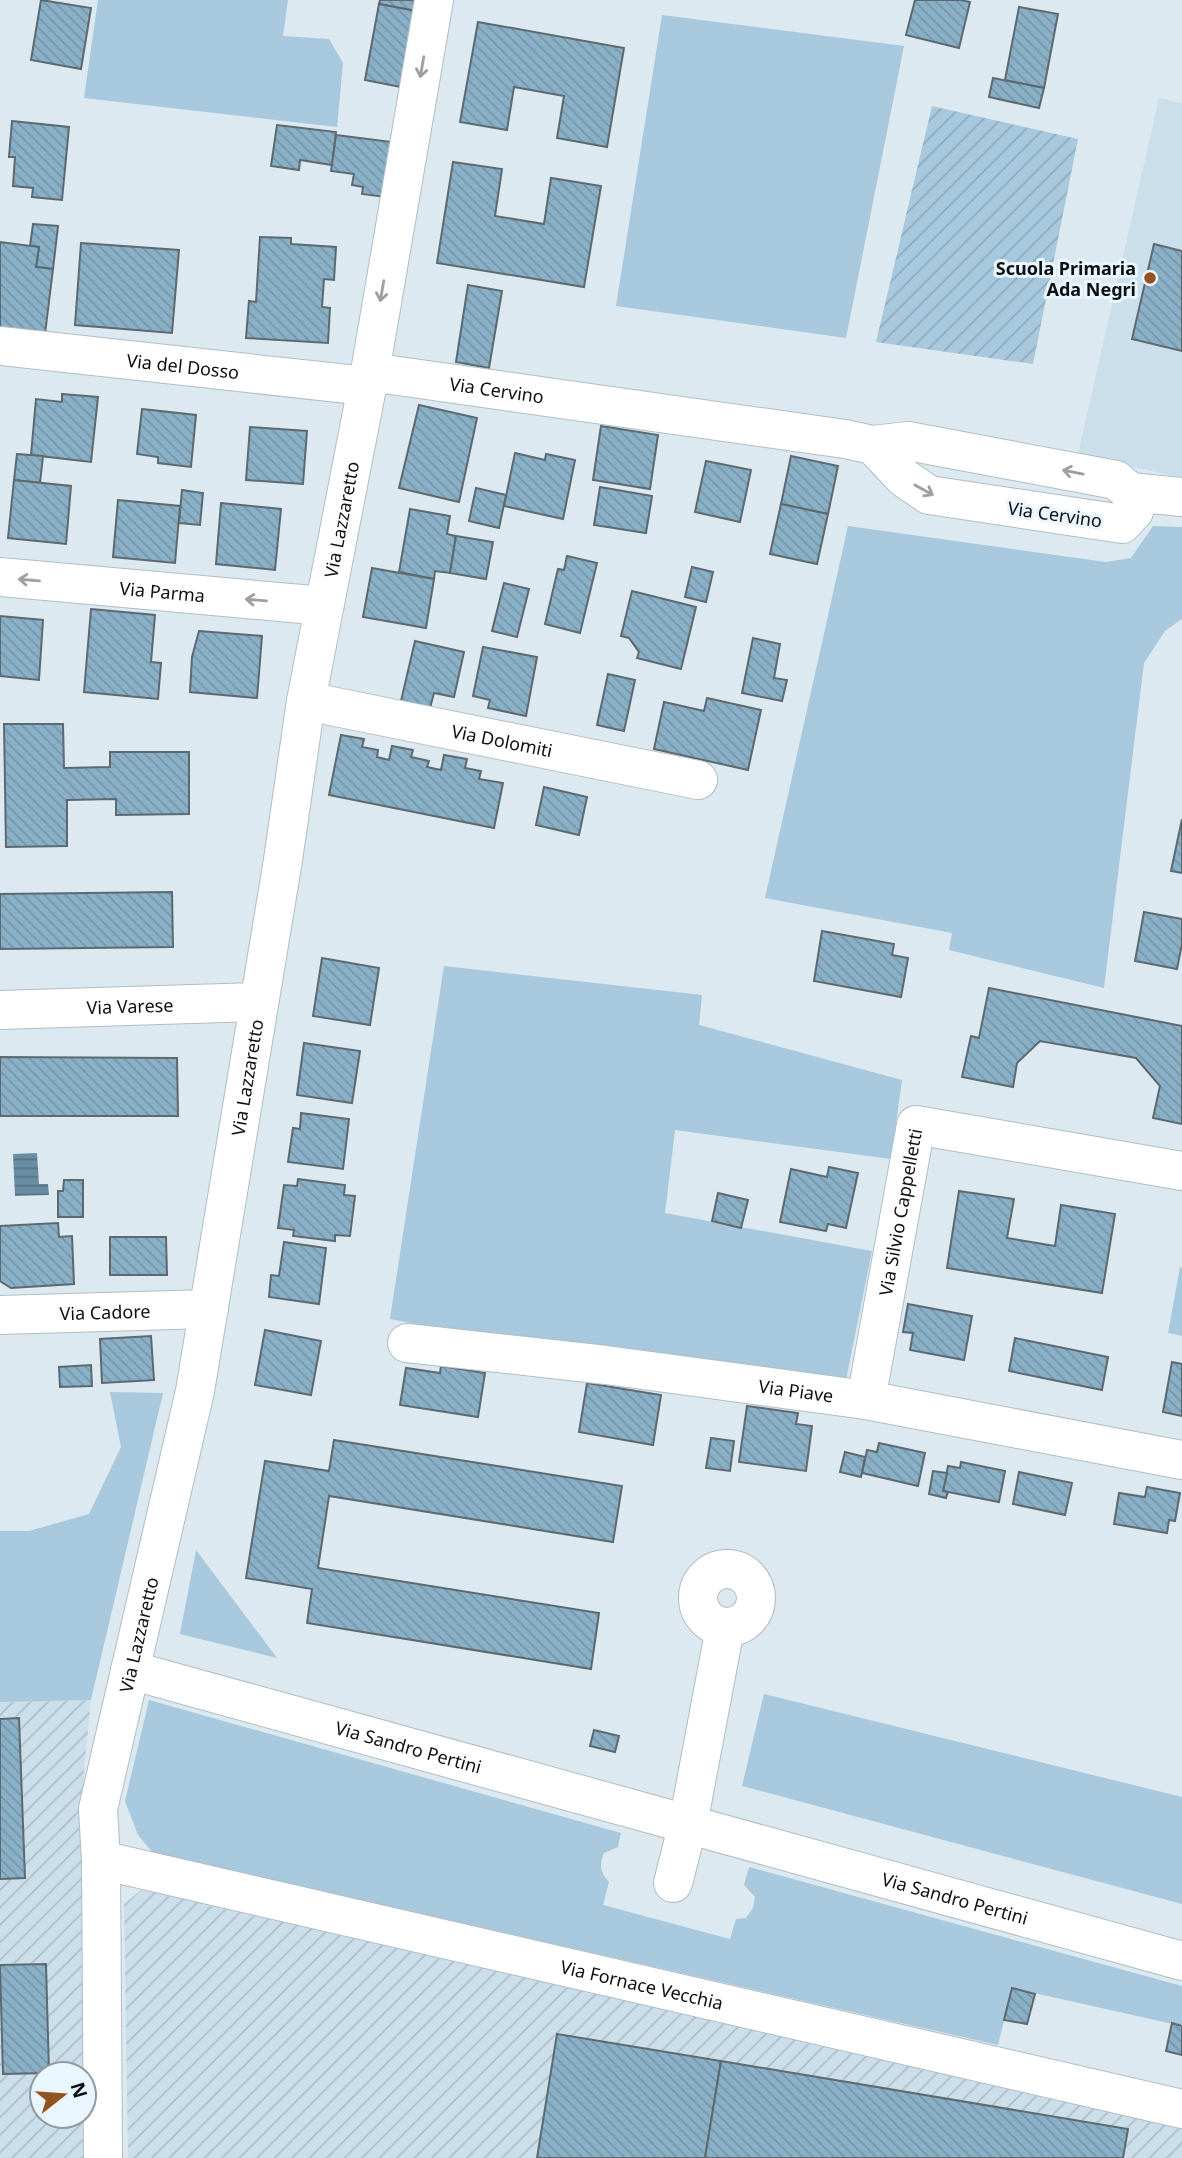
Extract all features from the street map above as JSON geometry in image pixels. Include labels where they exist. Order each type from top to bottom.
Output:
[{"type":"street","name":"Via Lazzaretto","points":[[103,2158],[98,1809],[195,1391],[283,860],[306,701],[368,379],[434,0]]},
{"type":"street","name":"Via del Dosso","points":[[0,346],[368,379]]},
{"type":"street","name":"Via Cervino","points":[[368,379],[845,439],[873,445],[904,478],[929,495],[1122,524],[1135,510],[1130,492],[1182,497]]},
{"type":"street","name":"Via Parma","points":[[0,577],[324,606]]},
{"type":"street","name":"Via Dolomiti","points":[[306,701],[698,780]]},
{"type":"street","name":"Via Varese","points":[[0,1010],[258,1002]]},
{"type":"street","name":"Via Silvio Cappelletti","points":[[866,1400],[916,1125],[1182,1171]]},
{"type":"street","name":"Via Cadore","points":[[0,1315],[209,1309]]},
{"type":"street","name":"Via Piave","points":[[407,1343],[606,1365],[866,1400],[1182,1460]]},
{"type":"street","points":[[673,1884],[688,1824],[725,1628]]},
{"type":"street","name":"Via Sandro Pertini","points":[[130,1670],[1182,1961]]},
{"type":"street","name":"Via Fornace Vecchia","points":[[100,1860],[1182,2109]]},
{"type":"shaded area","points":[[98,0],[288,0],[283,36],[329,39],[343,63],[337,127],[84,98]]},
{"type":"shaded area","points":[[662,15],[904,46],[846,338],[616,306]]},
{"type":"shaded area","name":"Scuola Primaria Ada Negri","points":[[1159,98],[1182,103],[1182,478],[1078,454]]},
{"type":"shaded area","points":[[932,106],[1078,139],[1033,364],[876,342]]},
{"type":"shaded area","points":[[848,526],[1106,562],[1131,558],[1153,526],[1182,527],[1182,619],[1165,631],[1144,663],[1104,988],[949,950],[952,933],[765,898]]},
{"type":"shaded area","points":[[444,966],[702,995],[699,1025],[902,1080],[891,1159],[675,1130],[665,1213],[872,1251],[846,1380],[504,1341],[390,1319]]},
{"type":"shaded area","points":[[37,1153],[39,1184],[48,1184],[49,1195],[15,1196],[13,1154]]},
{"type":"shaded area","points":[[1180,1267],[1182,1268],[1182,1336],[1168,1333]]},
{"type":"shaded area","points":[[110,1392],[163,1393],[91,1700],[0,1702],[0,1531],[29,1531],[89,1514],[121,1447]]},
{"type":"shaded area","points":[[196,1550],[277,1658],[180,1634]]},
{"type":"shaded area","points":[[764,1694],[1182,1797],[1182,1904],[742,1786]]},
{"type":"shaded area","points":[[91,1700],[84,1771],[89,2060],[28,2060],[28,2130],[90,2130],[91,2158],[0,2158],[0,1702]]},
{"type":"shaded area","points":[[149,1700],[621,1833],[618,1847],[604,1853],[601,1861],[602,1872],[609,1882],[603,1905],[730,1939],[736,1919],[746,1918],[753,1908],[755,1897],[744,1885],[749,1867],[1182,1986],[1182,2026],[1012,1988],[998,2045],[153,1853],[138,1835],[125,1801]]},
{"type":"shaded area","points":[[145,1887],[1182,2123],[1182,2158],[128,2158],[124,1904]]},
{"type":"building","points":[[41,0],[91,8],[81,69],[31,60]]},
{"type":"building","points":[[380,0],[418,0],[416,11],[379,4]]},
{"type":"building","points":[[915,0],[970,2],[959,48],[906,35]]},
{"type":"building","points":[[379,4],[416,11],[401,87],[365,80]]},
{"type":"building","points":[[1019,7],[1058,14],[1044,88],[1005,80]]},
{"type":"building","points":[[478,22],[624,48],[607,147],[557,138],[564,96],[514,87],[507,130],[460,122]]},
{"type":"building","points":[[993,78],[1044,88],[1039,108],[989,97]]},
{"type":"building","points":[[12,121],[69,127],[62,200],[32,197],[33,188],[13,186],[15,157],[9,157]]},
{"type":"building","points":[[277,125],[336,132],[332,165],[300,160],[299,170],[271,166]]},
{"type":"building","points":[[336,135],[400,143],[393,198],[362,194],[363,187],[352,185],[354,174],[331,171]]},
{"type":"building","points":[[453,162],[502,169],[495,216],[544,224],[551,178],[601,186],[584,287],[437,263]]},
{"type":"building","points":[[33,224],[58,226],[53,269],[36,267],[39,247],[30,246]]},
{"type":"building","points":[[260,237],[291,238],[291,244],[336,247],[334,280],[324,279],[322,307],[330,308],[328,343],[246,338],[249,301],[256,302]]},
{"type":"building","points":[[0,242],[39,247],[36,267],[53,269],[45,334],[0,329]]},
{"type":"building","points":[[81,243],[179,250],[172,333],[75,325]]},
{"type":"building","points":[[1154,244],[1182,251],[1182,351],[1132,339]]},
{"type":"building","points":[[468,285],[502,291],[489,368],[456,362]]},
{"type":"building","points":[[62,394],[98,397],[91,462],[31,455],[36,399],[62,402]]},
{"type":"building","points":[[419,405],[477,418],[459,502],[399,488]]},
{"type":"building","points":[[142,409],[196,415],[191,467],[158,463],[158,457],[137,454]]},
{"type":"building","points":[[601,426],[658,435],[650,489],[593,480]]},
{"type":"building","points":[[250,427],[307,431],[303,484],[246,480]]},
{"type":"building","points":[[515,453],[545,460],[546,454],[575,460],[563,519],[504,506]]},
{"type":"building","points":[[17,454],[43,456],[40,483],[14,480]]},
{"type":"building","points":[[791,456],[838,466],[828,514],[781,504]]},
{"type":"building","points":[[706,461],[751,470],[740,522],[695,512]]},
{"type":"building","points":[[14,480],[71,486],[66,544],[8,538]]},
{"type":"building","points":[[600,487],[652,496],[646,533],[594,525]]},
{"type":"building","points":[[476,488],[506,495],[499,528],[469,521]]},
{"type":"building","points":[[182,490],[203,493],[200,525],[179,523]]},
{"type":"building","points":[[118,500],[180,506],[175,563],[113,557]]},
{"type":"building","points":[[221,503],[281,509],[275,570],[216,564]]},
{"type":"building","points":[[781,504],[828,514],[817,564],[770,554]]},
{"type":"building","points":[[410,509],[450,516],[447,534],[456,536],[450,573],[435,571],[434,579],[399,572]]},
{"type":"building","points":[[456,536],[493,542],[486,579],[450,573]]},
{"type":"building","points":[[567,556],[597,563],[580,633],[545,624],[558,569],[564,570]]},
{"type":"building","points":[[692,567],[713,572],[706,602],[685,597]]},
{"type":"building","points":[[372,568],[434,579],[426,628],[363,617]]},
{"type":"building","points":[[504,583],[529,589],[517,637],[492,631]]},
{"type":"building","points":[[632,591],[696,607],[681,669],[637,658],[639,652],[629,638],[621,636]]},
{"type":"building","points":[[91,609],[155,615],[151,662],[161,663],[158,699],[84,692]]},
{"type":"building","points":[[0,616],[43,620],[39,680],[0,676]]},
{"type":"building","points":[[199,631],[262,636],[257,698],[190,692],[192,657]]},
{"type":"building","points":[[753,638],[780,644],[774,678],[787,680],[782,701],[742,693]]},
{"type":"building","points":[[415,641],[464,652],[454,697],[434,693],[430,708],[401,701]]},
{"type":"building","points":[[483,647],[537,657],[526,716],[488,708],[490,700],[473,696]]},
{"type":"building","points":[[608,674],[635,680],[624,731],[597,725]]},
{"type":"building","points":[[707,698],[761,710],[748,770],[654,749],[664,702],[704,711]]},
{"type":"building","points":[[4,724],[63,724],[64,768],[110,767],[110,752],[189,752],[189,814],[116,815],[116,799],[67,800],[67,846],[6,847]]},
{"type":"building","points":[[341,735],[364,739],[362,747],[378,750],[377,757],[389,760],[392,746],[413,750],[411,757],[429,761],[427,767],[441,770],[444,755],[467,759],[465,768],[481,771],[479,779],[503,783],[494,828],[329,795]]},
{"type":"building","points":[[544,787],[587,797],[579,835],[536,825]]},
{"type":"building","points":[[1182,819],[1182,873],[1171,871]]},
{"type":"building","points":[[172,892],[173,947],[0,949],[0,894]]},
{"type":"building","points":[[1144,912],[1182,919],[1182,944],[1177,969],[1135,961]]},
{"type":"building","points":[[822,931],[894,944],[892,955],[908,958],[901,997],[814,981]]},
{"type":"building","points":[[322,958],[379,968],[370,1025],[313,1016]]},
{"type":"building","points":[[989,988],[1182,1026],[1182,1124],[1153,1118],[1160,1086],[1136,1058],[1040,1041],[1017,1063],[1013,1087],[962,1077],[971,1036],[979,1038]]},
{"type":"building","points":[[304,1043],[360,1051],[352,1103],[297,1095]]},
{"type":"building","points":[[0,1057],[177,1058],[178,1116],[0,1116]]},
{"type":"building","points":[[301,1113],[349,1119],[343,1169],[288,1162],[293,1128],[300,1129]]},
{"type":"building","points":[[829,1167],[858,1173],[846,1228],[828,1224],[826,1231],[780,1222],[791,1169],[827,1177]]},
{"type":"building","points":[[298,1179],[345,1185],[344,1195],[355,1196],[350,1236],[335,1235],[335,1241],[293,1236],[294,1230],[278,1228],[284,1185],[297,1186]]},
{"type":"building","points":[[64,1180],[83,1180],[83,1217],[58,1217],[58,1191],[63,1191]]},
{"type":"building","points":[[959,1191],[1014,1199],[1007,1238],[1055,1246],[1061,1205],[1115,1214],[1102,1293],[947,1268]]},
{"type":"building","points":[[718,1193],[748,1200],[741,1228],[712,1221]]},
{"type":"building","points":[[58,1223],[59,1237],[72,1236],[74,1284],[11,1288],[0,1281],[0,1226]]},
{"type":"building","points":[[110,1237],[166,1237],[167,1275],[110,1275]]},
{"type":"building","points":[[284,1242],[326,1248],[319,1304],[269,1297],[271,1275],[279,1276]]},
{"type":"building","points":[[908,1304],[972,1316],[964,1360],[910,1350],[913,1333],[903,1332]]},
{"type":"building","points":[[265,1330],[321,1341],[311,1395],[255,1385]]},
{"type":"building","points":[[151,1336],[154,1380],[102,1383],[100,1339]]},
{"type":"building","points":[[1015,1338],[1108,1357],[1102,1390],[1009,1371]]},
{"type":"building","points":[[1172,1362],[1182,1364],[1182,1416],[1163,1412]]},
{"type":"building","points":[[91,1365],[92,1386],[60,1387],[59,1367]]},
{"type":"building","points":[[441,1366],[485,1373],[478,1417],[400,1405],[406,1368],[440,1373]]},
{"type":"building","points":[[587,1383],[661,1395],[653,1445],[579,1432]]},
{"type":"building","points":[[747,1406],[798,1413],[796,1424],[812,1426],[806,1471],[739,1462]]},
{"type":"building","points":[[711,1438],[734,1441],[730,1471],[706,1468]]},
{"type":"building","points":[[334,1440],[622,1486],[613,1542],[329,1496],[318,1568],[599,1613],[591,1669],[307,1623],[312,1589],[246,1578],[265,1461],[329,1471]]},
{"type":"building","points":[[879,1443],[925,1453],[918,1486],[862,1473],[867,1450],[877,1452]]},
{"type":"building","points":[[845,1452],[865,1457],[861,1477],[840,1472]]},
{"type":"building","points":[[961,1462],[1005,1471],[999,1502],[943,1491],[948,1466],[960,1468]]},
{"type":"building","points":[[933,1471],[947,1473],[943,1491],[948,1492],[946,1498],[929,1494]]},
{"type":"building","points":[[1019,1472],[1072,1483],[1065,1515],[1013,1504]]},
{"type":"building","points":[[1147,1487],[1180,1493],[1175,1521],[1169,1520],[1167,1533],[1114,1524],[1119,1493],[1145,1497]]},
{"type":"building","points":[[19,1718],[25,1878],[0,1879],[0,1719]]},
{"type":"building","points":[[594,1730],[619,1736],[615,1752],[590,1746]]},
{"type":"building","points":[[46,1964],[49,2060],[28,2060],[28,2073],[3,2074],[0,1965]]},
{"type":"building","points":[[1012,1988],[1035,1994],[1027,2024],[1004,2020]]},
{"type":"building","points":[[1172,2023],[1182,2026],[1182,2055],[1166,2051]]},
{"type":"building","points":[[557,2034],[721,2061],[705,2158],[537,2158]]},
{"type":"building","points":[[721,2061],[1128,2129],[1123,2158],[705,2158]]},
{"type":"place","name":"Scuola Primaria Ada Negri","points":[[1150,278]]}]
